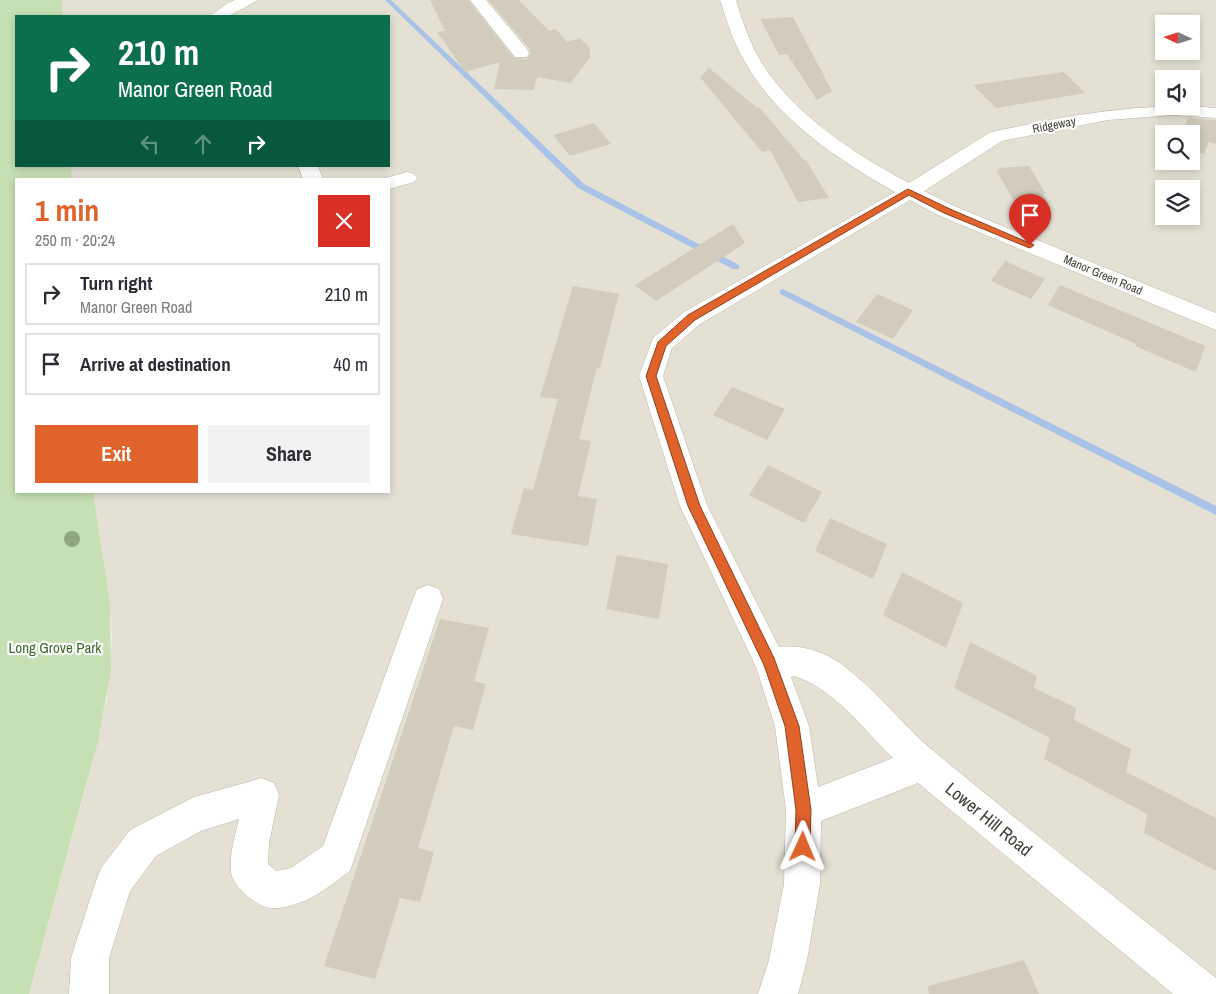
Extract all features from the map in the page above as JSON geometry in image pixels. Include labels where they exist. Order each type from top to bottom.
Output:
[{"type":"street","points":[[220,15],[233,6],[250,0],[257,15]]},
{"type":"street","points":[[478,0],[521,53]]},
{"type":"street","name":"Manor Green Road","points":[[728,0],[735,23],[756,66],[790,107],[841,151],[908,192],[947,211],[1216,322]]},
{"type":"street","name":"Ridgeway","points":[[778,994],[788,960],[802,884],[804,810],[792,726],[770,663],[694,506],[651,376],[661,344],[692,318],[908,192],[996,137],[1049,125],[1108,115],[1174,110],[1216,113]]},
{"type":"street","points":[[89,994],[90,958],[114,881],[143,843],[194,815],[262,796],[251,844],[249,873],[271,890],[298,885],[337,858],[428,599]]},
{"type":"street","name":"Lower Hill Road","points":[[770,663],[794,661],[820,669],[846,688],[922,764],[1204,994]]},
{"type":"street","points":[[804,810],[922,764]]},
{"type":"shaded area","points":[[62,0],[1216,0],[1216,994],[29,994],[86,787],[107,698],[112,640],[110,604],[93,493],[390,493],[390,178],[72,178],[71,167],[390,167],[390,15],[63,15]]},
{"type":"green space","name":"Long Grove Park","points":[[0,0],[62,0],[63,15],[15,15],[15,167],[71,167],[72,178],[15,178],[15,493],[93,493],[110,604],[111,670],[98,741],[29,994],[0,994]]},
{"type":"building","points":[[430,0],[468,0],[514,58],[527,59],[531,54],[529,48],[488,0],[519,0],[549,31],[556,29],[567,42],[580,38],[590,48],[590,57],[571,83],[537,77],[534,90],[494,89],[500,62],[465,72],[437,32],[445,31]]},
{"type":"building","points":[[793,17],[832,91],[817,100],[787,54],[779,55],[760,19]]},
{"type":"building","points":[[709,68],[757,108],[759,107],[806,160],[829,198],[798,202],[770,150],[762,152],[700,77]]},
{"type":"building","points":[[1064,72],[1085,93],[996,108],[973,85]]},
{"type":"building","points":[[1188,118],[1216,120],[1216,144],[1209,142],[1204,154],[1200,153],[1200,125],[1185,125]]},
{"type":"building","points":[[594,123],[611,144],[570,156],[553,135]]},
{"type":"building","points":[[1029,166],[1046,194],[1043,194],[1049,204],[1016,204],[996,170],[1000,170],[998,168]]},
{"type":"building","points":[[733,224],[745,243],[656,301],[635,285]]},
{"type":"building","points":[[1005,261],[1045,279],[1031,299],[991,281]]},
{"type":"building","points":[[1060,285],[1205,346],[1196,372],[1048,305]]},
{"type":"building","points":[[573,286],[619,294],[600,368],[597,367],[579,439],[591,441],[578,496],[597,499],[588,546],[511,534],[524,488],[533,490],[558,399],[540,397]]},
{"type":"building","points":[[877,294],[913,310],[893,339],[856,322]]},
{"type":"building","points":[[732,387],[785,409],[767,440],[713,415]]},
{"type":"building","points":[[768,465],[822,492],[804,523],[749,495]]},
{"type":"building","points":[[830,518],[887,544],[873,579],[815,551]]},
{"type":"building","points":[[617,555],[668,564],[659,619],[606,609]]},
{"type":"building","points":[[902,572],[963,603],[946,648],[883,615]]},
{"type":"building","points":[[440,619],[489,628],[474,681],[486,684],[473,730],[454,726],[418,848],[434,852],[420,902],[400,898],[375,979],[324,966]]},
{"type":"building","points":[[970,642],[1037,676],[1034,688],[1076,708],[1074,720],[1131,749],[1126,772],[1216,818],[1216,871],[1144,833],[1147,814],[1044,759],[1050,738],[954,688]]},
{"type":"building","points":[[1024,960],[1039,994],[929,994],[928,986]]},
{"type":"waterway","points":[[388,0],[581,186],[736,267]]},
{"type":"waterway","points":[[783,292],[1216,511]]},
{"type":"route","points":[[803,847],[804,810],[792,726],[770,663],[694,506],[671,441],[651,376],[661,344],[692,318],[908,192],[947,211],[1030,245]]}]
